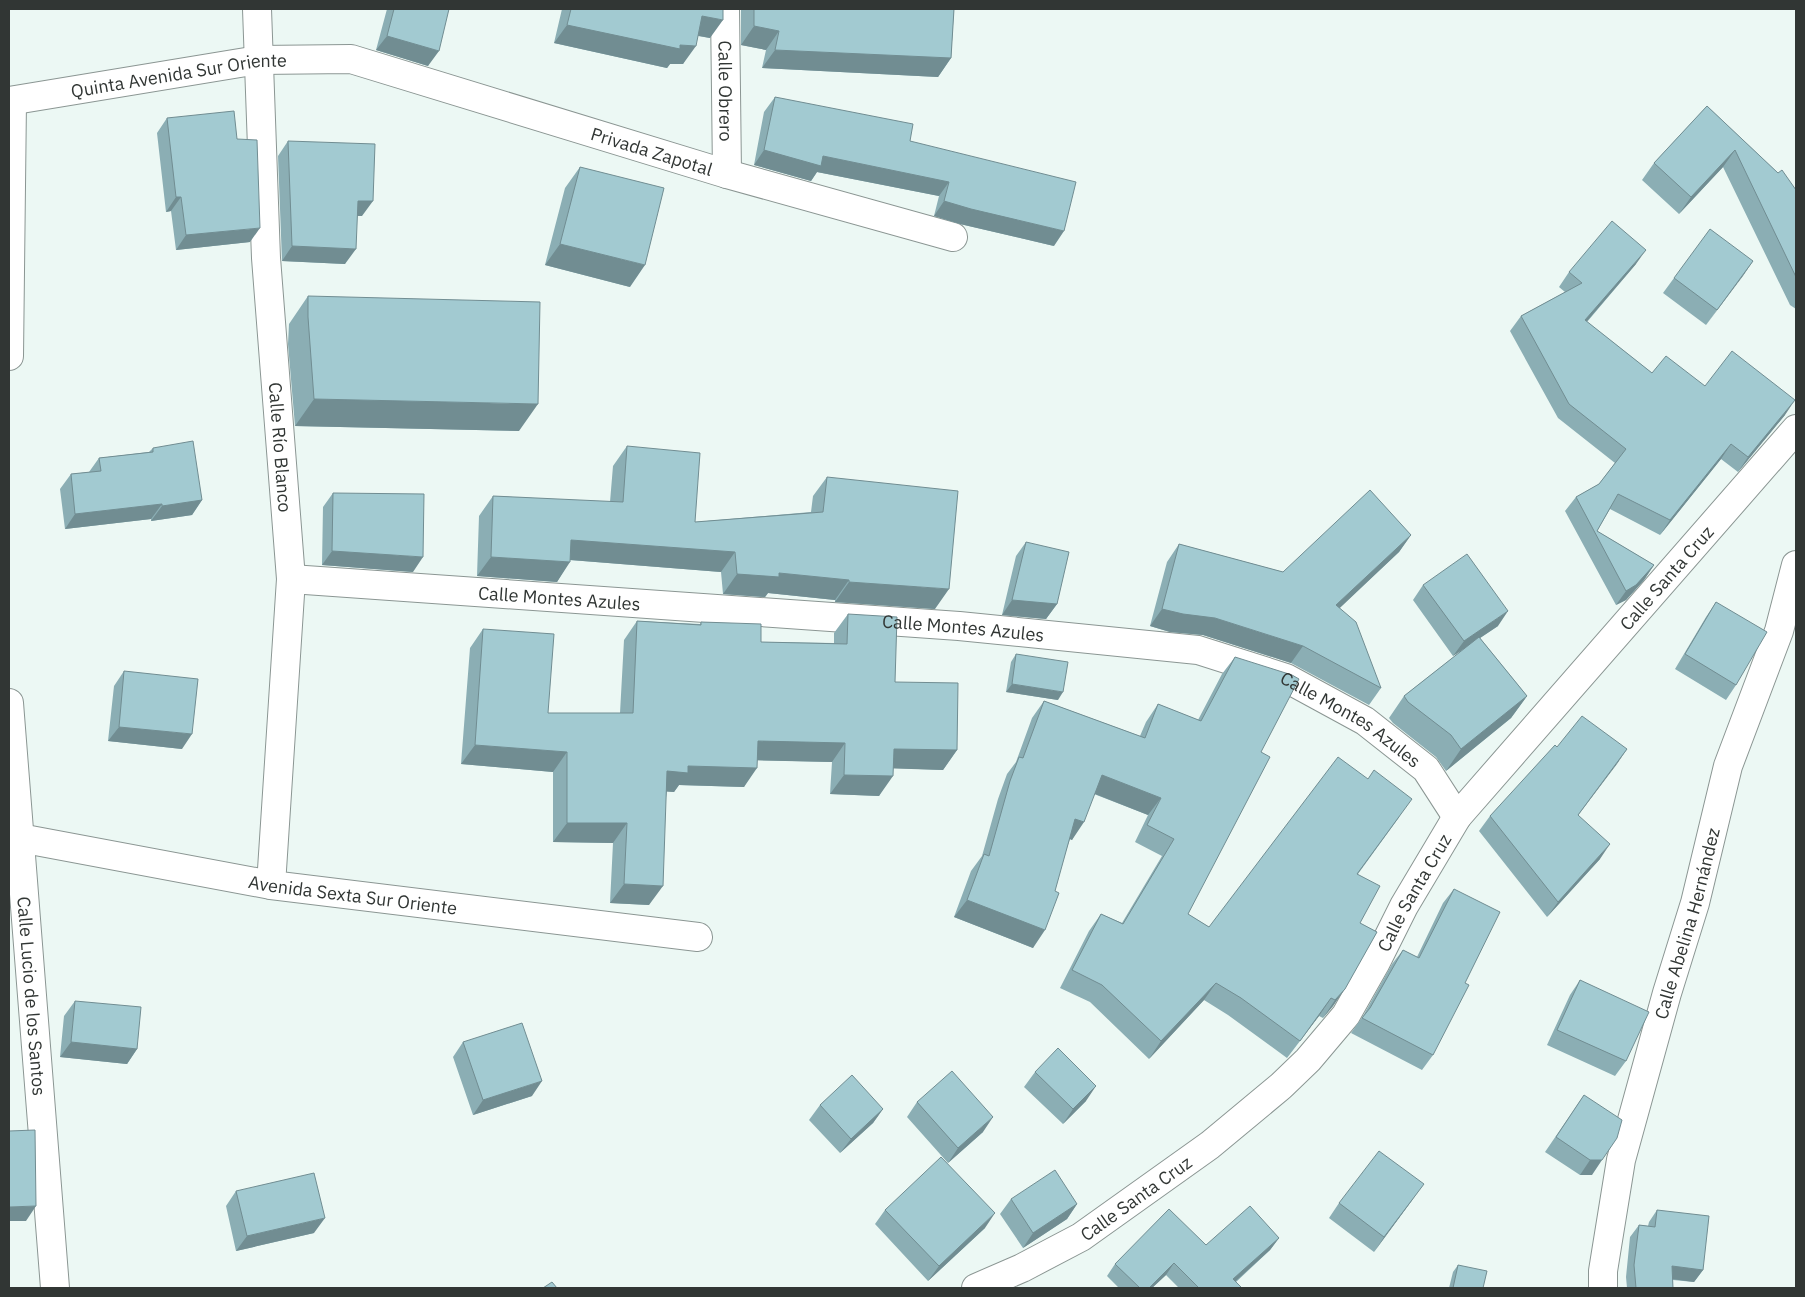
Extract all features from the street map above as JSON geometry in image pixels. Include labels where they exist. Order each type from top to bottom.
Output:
[{"type":"street","name":"Calle Río Blanco","points":[[257,9],[266,258],[291,579],[271,885]]},
{"type":"street","name":"Calle Obrero","points":[[725,9],[727,174]]},
{"type":"street","name":"Quinta Avenida Sur Oriente","points":[[10,101],[258,60],[351,59]]},
{"type":"street","name":"Privada Zapotal","points":[[351,59],[727,174],[953,237]]},
{"type":"street","points":[[9,356],[10,101]]},
{"type":"street","name":"Calle Santa Cruz","points":[[976,1288],[1022,1268],[1080,1237],[1210,1145],[1281,1086],[1308,1060],[1346,1015],[1376,962],[1404,906],[1457,817],[1796,428]]},
{"type":"street","name":"Calle Abelina Hernández","points":[[1603,1288],[1603,1272],[1621,1160],[1667,993],[1695,903],[1728,766],[1779,631],[1796,565]]},
{"type":"street","name":"Calle Montes Azules","points":[[291,579],[959,626],[1198,650],[1286,678],[1366,721],[1426,769],[1457,817]]},
{"type":"street","name":"Calle Lucio de los Santos","points":[[9,703],[14,836],[56,1288]]},
{"type":"street","name":"Avenida Sexta Sur Oriente","points":[[14,836],[271,885],[698,937]]},
{"type":"building","points":[[394,9],[449,9],[439,51],[387,36]]},
{"type":"building","points":[[571,9],[723,9],[723,20],[702,16],[696,46],[680,45],[680,49],[567,25]]},
{"type":"building","points":[[754,9],[954,9],[951,58],[775,50],[779,31],[754,26]]},
{"type":"building","points":[[775,97],[913,124],[910,141],[1076,182],[1064,231],[944,201],[949,182],[823,156],[821,166],[764,150]]},
{"type":"building","points":[[1707,106],[1778,173],[1782,170],[1796,190],[1796,277],[1735,150],[1691,197],[1654,163]]},
{"type":"building","points":[[234,111],[237,139],[257,140],[260,228],[186,235],[181,197],[176,197],[167,118]]},
{"type":"building","points":[[288,141],[375,144],[373,201],[358,201],[356,249],[292,246]]},
{"type":"building","points":[[580,167],[664,188],[645,265],[560,244]]},
{"type":"building","points":[[1612,221],[1646,250],[1585,320],[1652,373],[1666,356],[1705,386],[1732,351],[1795,400],[1748,457],[1731,444],[1670,520],[1618,494],[1597,531],[1654,565],[1636,585],[1626,591],[1576,497],[1599,484],[1626,449],[1569,404],[1521,316],[1582,283],[1569,272]]},
{"type":"building","points":[[1710,229],[1753,261],[1717,310],[1674,278]]},
{"type":"building","points":[[308,296],[540,302],[538,404],[314,399]]},
{"type":"building","points":[[193,441],[202,500],[162,506],[162,504],[75,514],[71,474],[101,471],[99,458],[153,452],[153,448]]},
{"type":"building","points":[[627,446],[700,453],[695,522],[823,512],[827,477],[958,491],[949,589],[849,582],[849,580],[779,573],[779,577],[737,574],[735,552],[571,540],[570,562],[491,557],[493,496],[623,502]]},
{"type":"building","points":[[1370,490],[1411,535],[1336,605],[1356,622],[1381,688],[1303,646],[1215,618],[1162,609],[1179,544],[1283,572]]},
{"type":"building","points":[[333,493],[424,494],[423,557],[332,551]]},
{"type":"building","points":[[1026,542],[1069,552],[1057,604],[1012,600]]},
{"type":"building","points":[[1467,554],[1508,611],[1464,641],[1423,585]]},
{"type":"building","points":[[1716,602],[1767,632],[1736,685],[1685,654]]},
{"type":"building","points":[[848,614],[897,617],[895,682],[958,683],[957,750],[894,749],[893,776],[844,775],[845,743],[758,741],[757,768],[688,766],[688,773],[667,771],[663,886],[624,884],[627,823],[567,823],[567,752],[475,745],[483,629],[554,634],[548,713],[633,713],[637,621],[701,625],[701,622],[761,624],[761,642],[847,644]]},
{"type":"building","points":[[1479,637],[1527,696],[1461,749],[1451,735],[1408,702],[1404,696]]},
{"type":"building","points":[[1016,654],[1068,662],[1063,692],[1012,684]]},
{"type":"building","points":[[1235,657],[1292,675],[1299,679],[1261,752],[1270,757],[1188,914],[1209,927],[1338,757],[1368,779],[1374,770],[1412,799],[1357,874],[1380,886],[1360,923],[1377,932],[1345,989],[1335,1000],[1331,998],[1300,1041],[1241,998],[1216,983],[1161,1041],[1102,985],[1072,970],[1101,914],[1123,924],[1174,839],[1147,825],[1161,798],[1102,775],[1084,822],[1075,819],[1055,891],[1059,893],[1045,930],[967,900],[984,854],[989,856],[1010,781],[1019,757],[1023,758],[1044,701],[1145,738],[1158,704],[1201,721]]},
{"type":"building","points":[[124,671],[198,679],[192,734],[119,727]]},
{"type":"building","points":[[1582,716],[1627,749],[1578,815],[1610,844],[1558,902],[1490,816],[1555,745],[1557,747]]},
{"type":"building","points":[[1454,889],[1500,912],[1465,983],[1469,985],[1433,1055],[1362,1018],[1370,1008],[1403,950],[1419,958]]},
{"type":"building","points":[[1580,980],[1649,1012],[1626,1061],[1557,1030]]},
{"type":"building","points":[[75,1001],[141,1007],[137,1049],[71,1042]]},
{"type":"building","points":[[522,1023],[542,1081],[483,1100],[463,1042]]},
{"type":"building","points":[[1058,1048],[1096,1086],[1073,1109],[1035,1072]]},
{"type":"building","points":[[952,1071],[993,1117],[958,1148],[917,1102]]},
{"type":"building","points":[[852,1075],[883,1109],[851,1139],[820,1105]]},
{"type":"building","points":[[1584,1095],[1622,1120],[1617,1138],[1602,1160],[1590,1160],[1556,1137]]},
{"type":"building","points":[[35,1130],[36,1206],[9,1207],[9,1131]]},
{"type":"building","points":[[1379,1151],[1424,1184],[1384,1237],[1339,1203]]},
{"type":"building","points":[[941,1157],[995,1213],[939,1266],[885,1210]]},
{"type":"building","points":[[1055,1170],[1077,1204],[1033,1233],[1011,1199]]},
{"type":"building","points":[[314,1173],[325,1218],[247,1236],[236,1191]]},
{"type":"building","points":[[1250,1206],[1279,1238],[1233,1279],[1242,1288],[1199,1288],[1174,1263],[1149,1288],[1140,1288],[1115,1264],[1169,1209],[1206,1245]]},
{"type":"building","points":[[1657,1210],[1709,1216],[1703,1270],[1672,1266],[1673,1288],[1636,1288],[1634,1265],[1639,1225],[1655,1227]]},
{"type":"building","points":[[1458,1265],[1487,1271],[1483,1288],[1453,1288]]},
{"type":"building","points":[[552,1282],[557,1288],[543,1288]]}]
